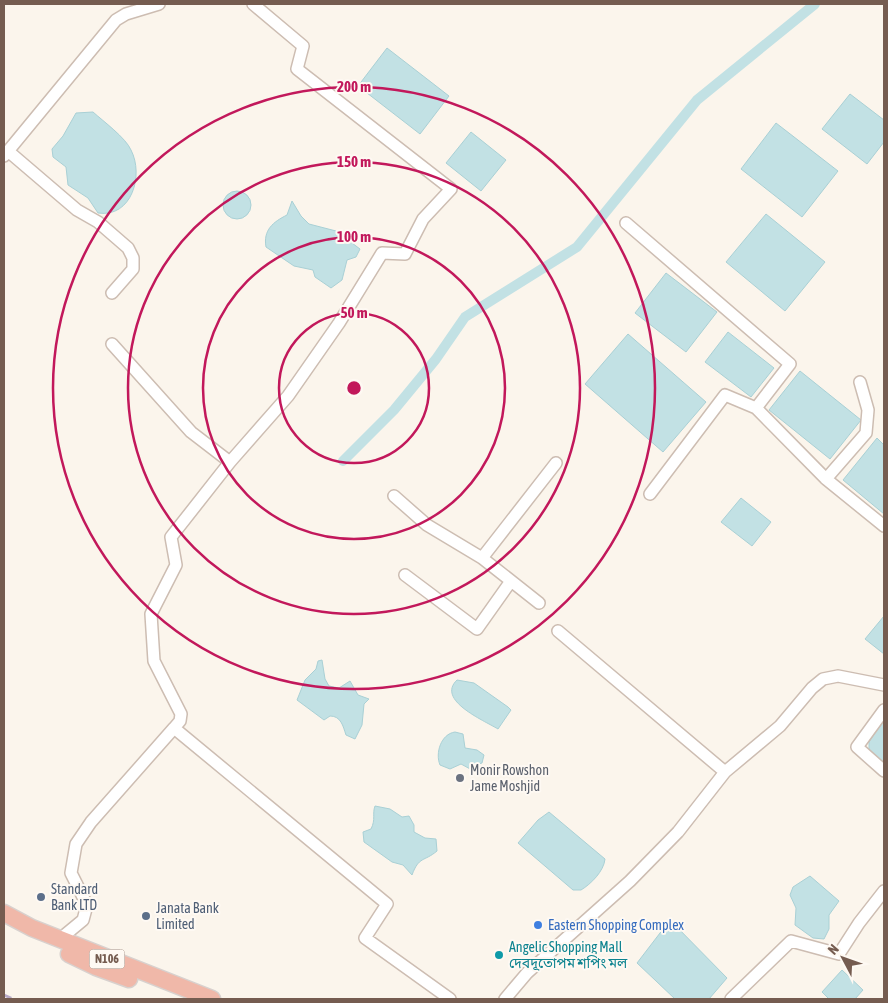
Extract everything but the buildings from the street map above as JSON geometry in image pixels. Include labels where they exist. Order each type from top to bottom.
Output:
[{"type":"highway","name":"N106","points":[[4,913],[60,939],[212,999]]},
{"type":"highway","name":"N106","points":[[4,922],[96,967],[185,999]]},
{"type":"street","points":[[112,293],[133,269],[133,258],[128,248],[98,222],[76,210],[6,153],[116,20],[134,7],[159,4]]},
{"type":"street","points":[[60,939],[83,920],[87,905],[71,873],[76,844],[91,822],[180,721],[181,714],[154,661],[151,614],[176,565],[171,537],[230,462],[288,396],[330,337],[382,253],[405,254],[423,219],[451,189],[297,70],[303,46],[253,4]]},
{"type":"street","points":[[626,223],[790,364],[756,408]]},
{"type":"street","points":[[112,344],[191,432],[230,462]]},
{"type":"street","points":[[826,479],[866,432],[868,410],[860,382]]},
{"type":"street","points":[[650,494],[725,395],[756,408],[826,479],[884,526]]},
{"type":"street","points":[[482,558],[556,463]]},
{"type":"street","points":[[394,496],[427,525],[482,558],[539,603]]},
{"type":"street","points":[[404,575],[477,629],[512,581]]},
{"type":"street","points":[[558,631],[725,772]]},
{"type":"street","points":[[505,999],[527,973],[630,881],[678,832],[725,772],[780,726],[812,688],[823,679],[838,676],[884,684]]},
{"type":"street","points":[[884,710],[857,747],[884,772]]},
{"type":"street","points":[[174,728],[387,904],[365,938],[450,999]]},
{"type":"street","points":[[731,999],[791,941],[839,954],[859,923],[884,891]]},
{"type":"water","points":[[387,48],[449,96],[420,134],[358,86]]},
{"type":"water","points":[[850,94],[884,120],[884,142],[867,164],[822,129]]},
{"type":"water","points":[[93,112],[124,140],[135,160],[135,182],[132,193],[127,202],[119,209],[110,213],[98,213],[88,198],[68,185],[66,167],[53,157],[52,149],[63,136],[76,113]]},
{"type":"water","points":[[776,123],[838,171],[802,217],[741,169]]},
{"type":"water","points":[[471,132],[506,160],[481,191],[446,163]]},
{"type":"water","points":[[237,191],[247,195],[251,205],[247,215],[237,219],[227,215],[223,205],[227,195]]},
{"type":"water","points":[[292,201],[301,216],[309,224],[336,231],[360,249],[356,257],[347,260],[342,280],[331,288],[315,277],[313,270],[294,266],[266,247],[266,236],[270,227],[287,215]]},
{"type":"water","points":[[766,214],[825,262],[785,311],[726,262]]},
{"type":"water","points":[[666,273],[717,312],[686,352],[635,313]]},
{"type":"water","points":[[728,332],[774,368],[751,397],[705,362]]},
{"type":"water","points":[[628,334],[706,402],[663,452],[585,384]]},
{"type":"water","points":[[800,371],[861,420],[830,459],[769,410]]},
{"type":"water","points":[[877,438],[884,445],[884,514],[843,480]]},
{"type":"water","points":[[741,498],[771,522],[752,546],[721,522]]},
{"type":"water","points":[[884,616],[884,654],[865,639]]},
{"type":"water","points":[[322,660],[325,679],[329,686],[339,688],[350,681],[358,695],[369,699],[364,704],[362,725],[355,739],[346,735],[341,722],[337,718],[330,716],[324,720],[297,700],[305,680],[316,669],[318,661]]},
{"type":"water","points":[[457,680],[474,683],[511,710],[498,729],[473,715],[457,702],[452,695],[452,687]]},
{"type":"water","points":[[884,719],[884,766],[869,753],[869,742]]},
{"type":"water","points":[[455,732],[463,734],[465,748],[477,750],[484,755],[482,763],[473,766],[472,770],[461,764],[450,769],[440,765],[438,755],[440,745],[446,736]]},
{"type":"water","points":[[375,806],[390,809],[402,817],[409,816],[414,825],[414,832],[425,838],[436,839],[437,851],[420,862],[412,875],[403,865],[392,862],[364,842],[363,832],[371,829]]},
{"type":"water","points":[[549,812],[605,859],[596,877],[581,890],[573,890],[518,843],[538,820]]},
{"type":"water","points":[[810,876],[839,901],[829,915],[829,929],[824,939],[813,938],[795,925],[796,908],[790,895],[793,887]]},
{"type":"water","points":[[670,920],[727,978],[709,999],[675,999],[637,963]]},
{"type":"water","points":[[842,970],[863,990],[855,999],[829,999],[822,992]]},
{"type":"waterway","points":[[343,461],[394,410],[436,359],[465,317],[577,247],[697,100],[815,4]]},
{"type":"railway","points":[[4,995],[13,999]]},
{"type":"place","name":"Monir Rowshon Jame Moshjid","points":[[460,778]]},
{"type":"place","name":"Standard Bank LTD","points":[[41,897]]},
{"type":"place","name":"Janata Bank Limited","points":[[146,916]]},
{"type":"place","name":"Eastern Shopping Complex","points":[[538,925]]},
{"type":"place","name":"Angelic Shopping Mall দেবদূতোপম শপিং মল","points":[[499,955]]}]
